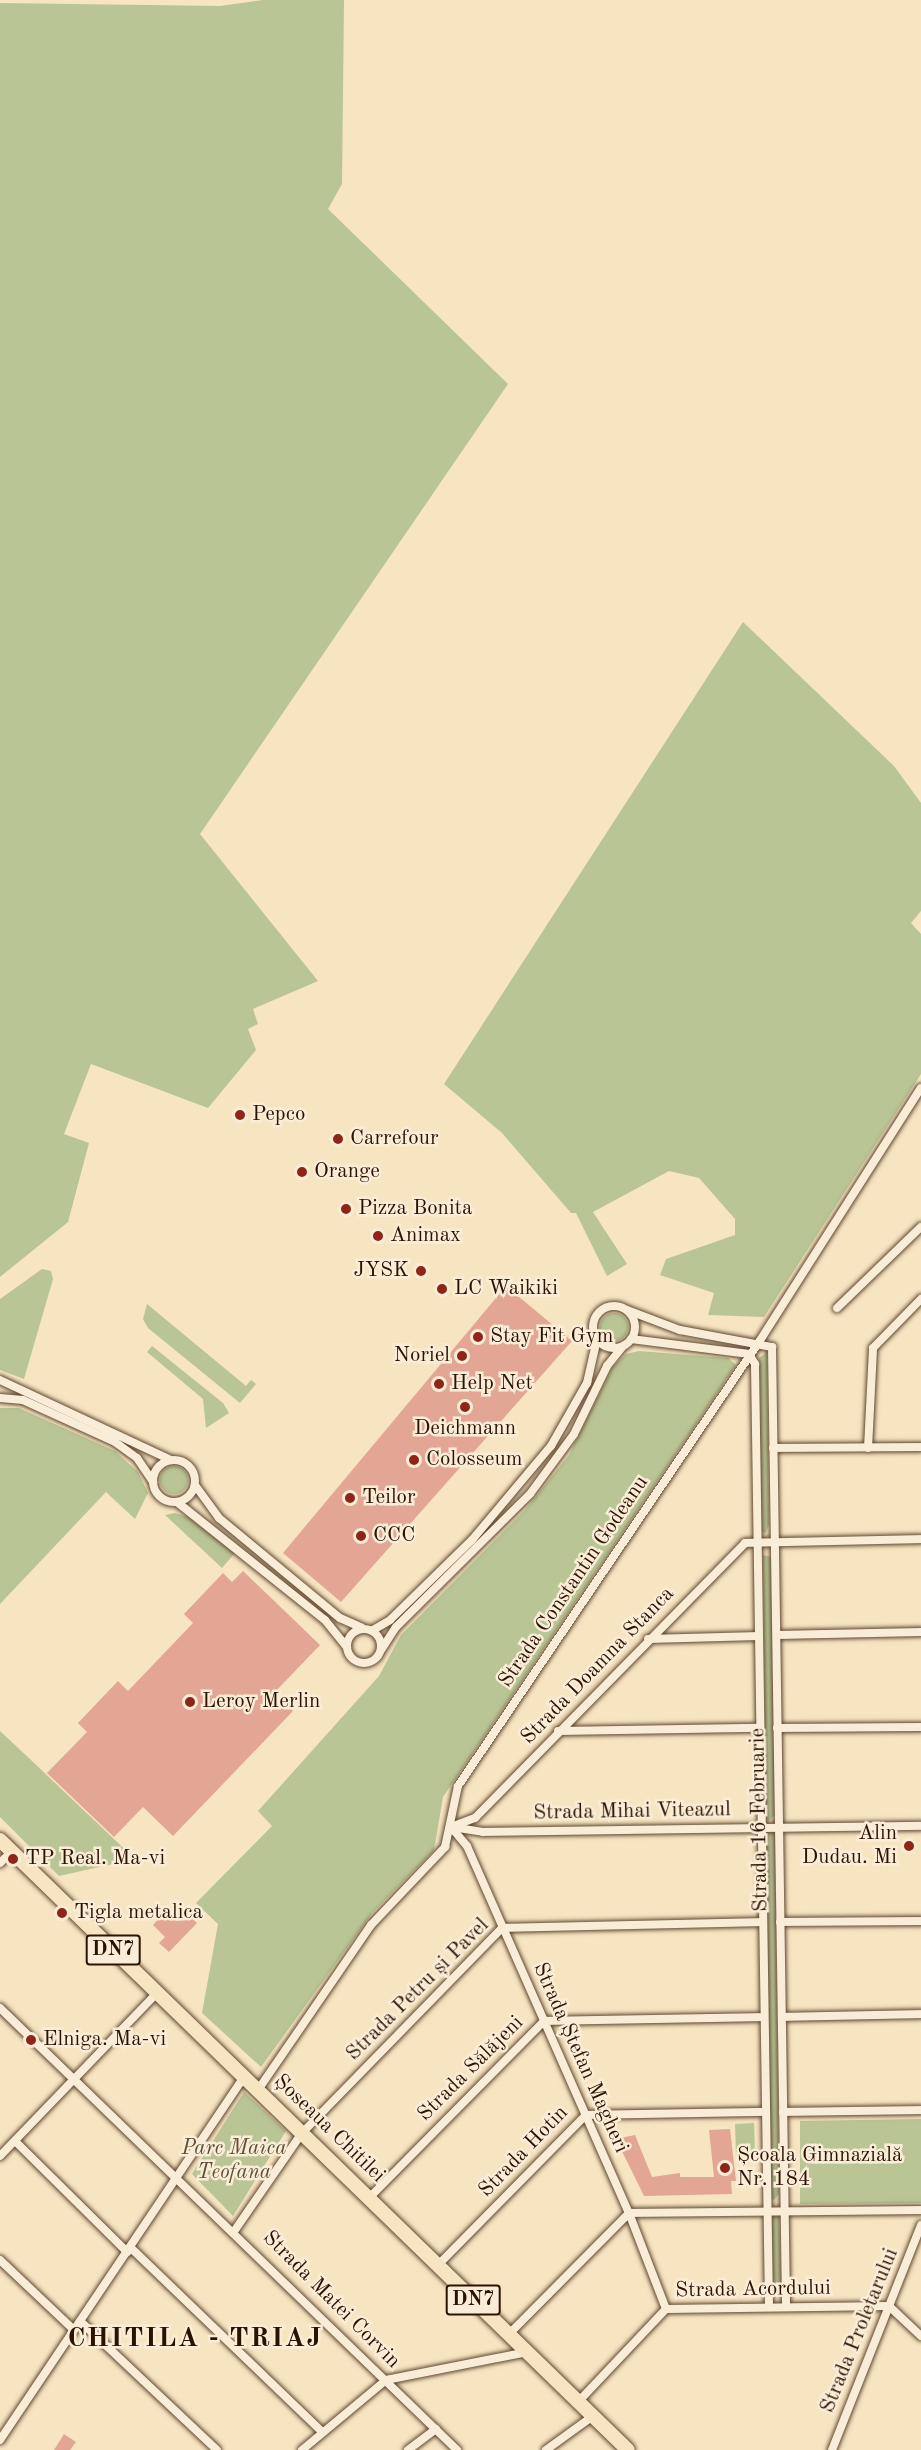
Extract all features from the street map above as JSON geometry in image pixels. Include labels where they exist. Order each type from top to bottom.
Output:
[{"type":"main road","name":"Șoseaua Chitilei","points":[[0,1840],[628,2450]]},
{"type":"street","name":"Strada Constantin Godeanu","points":[[258,2090],[371,1925],[445,1847],[458,1786],[759,1342],[921,1088]]},
{"type":"street","points":[[837,1308],[921,1227]]},
{"type":"street","points":[[868,1448],[873,1348],[921,1299]]},
{"type":"street","points":[[373,1630],[390,1620],[472,1540],[551,1446],[587,1383],[597,1339],[593,1322],[598,1312],[612,1306],[680,1330],[759,1342]]},
{"type":"street","points":[[0,1398],[23,1400],[115,1442],[137,1458],[163,1499],[177,1502],[325,1620],[347,1647],[352,1658],[363,1663],[375,1660],[396,1627],[530,1494],[574,1434],[607,1366],[631,1339],[634,1320],[627,1310]]},
{"type":"street","points":[[597,1339],[611,1348],[623,1346]]},
{"type":"street","points":[[631,1339],[749,1354]]},
{"type":"street","name":"Strada 16 Februarie","points":[[759,1342],[772,1347],[786,2307]]},
{"type":"street","name":"Strada 16 Februarie","points":[[749,1354],[755,1364],[769,2307]]},
{"type":"street","points":[[0,1380],[191,1468],[195,1485],[219,1518],[340,1618],[362,1628],[373,1630],[381,1639],[381,1650]]},
{"type":"street","points":[[773,1448],[921,1448]]},
{"type":"street","points":[[153,1482],[156,1470],[171,1460]]},
{"type":"street","points":[[177,1502],[189,1497],[195,1485]]},
{"type":"street","points":[[756,1540],[921,1539]]},
{"type":"street","name":"Strada Doamna Stanca","points":[[451,1827],[475,1818],[741,1546],[756,1540]]},
{"type":"street","points":[[347,1647],[352,1633],[362,1628]]},
{"type":"street","points":[[777,1635],[921,1632]]},
{"type":"street","points":[[648,1639],[759,1636]]},
{"type":"street","points":[[777,1728],[921,1727]]},
{"type":"street","points":[[558,1731],[760,1728]]},
{"type":"street","name":"Strada Mihai Viteazul","points":[[451,1827],[483,1832],[921,1826]]},
{"type":"street","name":"Strada Ștefan Magheri","points":[[451,1827],[467,1845],[629,2213],[666,2309]]},
{"type":"street","points":[[0,1863],[12,1851]]},
{"type":"street","points":[[780,1922],[921,1921]]},
{"type":"street","name":"Strada Petru și Pavel","points":[[235,2230],[302,2133],[502,1928],[762,1922]]},
{"type":"street","points":[[0,2156],[157,1993]]},
{"type":"street","name":"Strada Matei Corvin","points":[[0,2008],[235,2230],[457,2450]]},
{"type":"street","points":[[782,2017],[921,2014]]},
{"type":"street","name":"Strada Sălăjeni","points":[[369,2198],[544,2020],[764,2017]]},
{"type":"street","points":[[0,2440],[244,2077]]},
{"type":"street","points":[[783,2112],[921,2110]]},
{"type":"street","name":"Strada Hotin","points":[[438,2265],[586,2115],[766,2112]]},
{"type":"street","points":[[15,2140],[322,2432]]},
{"type":"street","points":[[509,2334],[629,2213],[921,2210]]},
{"type":"street","name":"Strada Proletarului","points":[[832,2450],[921,2225]]},
{"type":"street","points":[[0,2260],[74,2330]]},
{"type":"street","points":[[889,2306],[921,2336]]},
{"type":"street","name":"Strada Acordului","points":[[579,2402],[666,2309],[889,2306]]},
{"type":"street","points":[[80,2321],[212,2448]]},
{"type":"street","points":[[302,2450],[386,2380],[527,2352]]},
{"type":"street","points":[[546,2450],[593,2416]]},
{"type":"street","points":[[0,2422],[8,2429]]},
{"type":"street","points":[[408,2450],[436,2429]]},
{"type":"green space","points":[[263,0],[344,0],[342,184],[328,209],[508,384],[200,834],[318,981],[253,1009],[258,1024],[248,1029],[256,1050],[208,1108],[91,1064],[64,1134],[89,1143],[68,1222],[0,1277],[0,3],[220,6]]},
{"type":"green space","points":[[743,622],[894,766],[921,803],[921,911],[911,923],[921,934],[921,1074],[764,1317],[708,1315],[714,1293],[660,1275],[666,1259],[735,1235],[735,1219],[699,1178],[669,1171],[593,1212],[627,1264],[607,1276],[576,1213],[571,1213],[502,1133],[444,1084]]},
{"type":"green space","points":[[42,1269],[51,1271],[53,1279],[24,1379],[0,1370],[0,1299]]},
{"type":"green space","points":[[147,1304],[246,1386],[251,1380],[256,1384],[240,1403],[148,1328],[143,1319]]},
{"type":"green space","points":[[614,1313],[624,1317],[628,1327],[624,1337],[614,1341],[604,1337],[600,1327],[604,1317]]},
{"type":"green space","points":[[152,1346],[223,1403],[229,1413],[206,1428],[203,1399],[147,1352]]},
{"type":"green space","points":[[639,1351],[728,1358],[736,1365],[443,1797],[434,1850],[373,1912],[261,2067],[202,2013],[218,1924],[196,1903],[272,1826],[258,1811],[379,1676],[401,1635],[525,1510],[569,1455],[613,1367],[626,1354]]},
{"type":"green space","points":[[767,1352],[769,1525],[765,1534],[759,1528],[759,1358]]},
{"type":"green space","points":[[0,1408],[19,1408],[115,1451],[138,1472],[148,1493],[135,1519],[106,1492],[0,1604]]},
{"type":"green space","points":[[174,1466],[184,1470],[188,1480],[184,1490],[174,1494],[164,1490],[160,1480],[164,1470]]},
{"type":"green space","points":[[175,1513],[188,1517],[235,1553],[222,1568],[165,1515]]},
{"type":"green space","points":[[763,1555],[771,1557],[775,1815],[769,1821],[766,1819]]},
{"type":"green space","points":[[0,1731],[135,1859],[59,1876],[0,1817]]},
{"type":"green space","points":[[769,1826],[775,1834],[779,2194],[774,2200],[769,2198],[763,1837]]},
{"type":"green space","name":"Parc Maica Teofana","points":[[244,2092],[286,2131],[233,2216],[192,2174]]},
{"type":"green space","points":[[921,2119],[921,2203],[800,2204],[800,2121]]},
{"type":"green space","points":[[754,2123],[755,2155],[736,2156],[735,2124]]},
{"type":"green space","points":[[769,2210],[779,2212],[781,2289],[777,2294],[773,2294]]},
{"type":"building","name":"Colosseum","points":[[506,1286],[572,1341],[341,1602],[283,1553]]},
{"type":"building","name":"Leroy Merlin","points":[[243,1571],[320,1645],[274,1693],[293,1711],[173,1836],[143,1807],[114,1837],[47,1773],[87,1732],[78,1723],[118,1681],[128,1691],[193,1623],[184,1614],[223,1573],[232,1582]]},
{"type":"building","points":[[169,1908],[180,1919],[186,1913],[197,1923],[169,1952],[159,1943],[165,1937],[153,1925]]},
{"type":"building","name":"Școala Gimnazială Nr. 184","points":[[730,2129],[736,2181],[731,2181],[732,2194],[644,2196],[616,2139],[635,2135],[652,2177],[680,2173],[680,2177],[714,2177],[709,2130]]},
{"type":"building","points":[[64,2434],[76,2442],[70,2450],[54,2450]]},
{"type":"place","name":"Pepco","points":[[240,1115]]},
{"type":"place","name":"Carrefour","points":[[338,1139]]},
{"type":"place","name":"Orange","points":[[302,1172]]},
{"type":"place","name":"Pizza Bonita","points":[[346,1209]]},
{"type":"place","name":"Animax","points":[[378,1236]]},
{"type":"place","name":"JYSK","points":[[421,1271]]},
{"type":"place","name":"LC Waikiki","points":[[442,1289]]},
{"type":"place","name":"Stay Fit Gym","points":[[478,1337]]},
{"type":"place","name":"Noriel","points":[[462,1356]]},
{"type":"place","name":"Help Net","points":[[439,1384]]},
{"type":"place","name":"Deichmann","points":[[465,1407]]},
{"type":"place","name":"Colosseum","points":[[414,1460]]},
{"type":"place","name":"Teilor","points":[[350,1498]]},
{"type":"place","name":"CCC","points":[[361,1536]]},
{"type":"place","name":"Leroy Merlin","points":[[190,1702]]},
{"type":"place","name":"Alin Dudau. Mi","points":[[909,1846]]},
{"type":"place","name":"TP Real. Ma-vi","points":[[13,1859]]},
{"type":"place","name":"Tigla metalica","points":[[62,1913]]},
{"type":"place","name":"Elniga. Ma-vi","points":[[31,2040]]},
{"type":"place","name":"Școala Gimnazială Nr. 184","points":[[725,2168]]},
{"type":"district","name":"CHITILA - TRIAJ","points":[[195,2339]]}]
